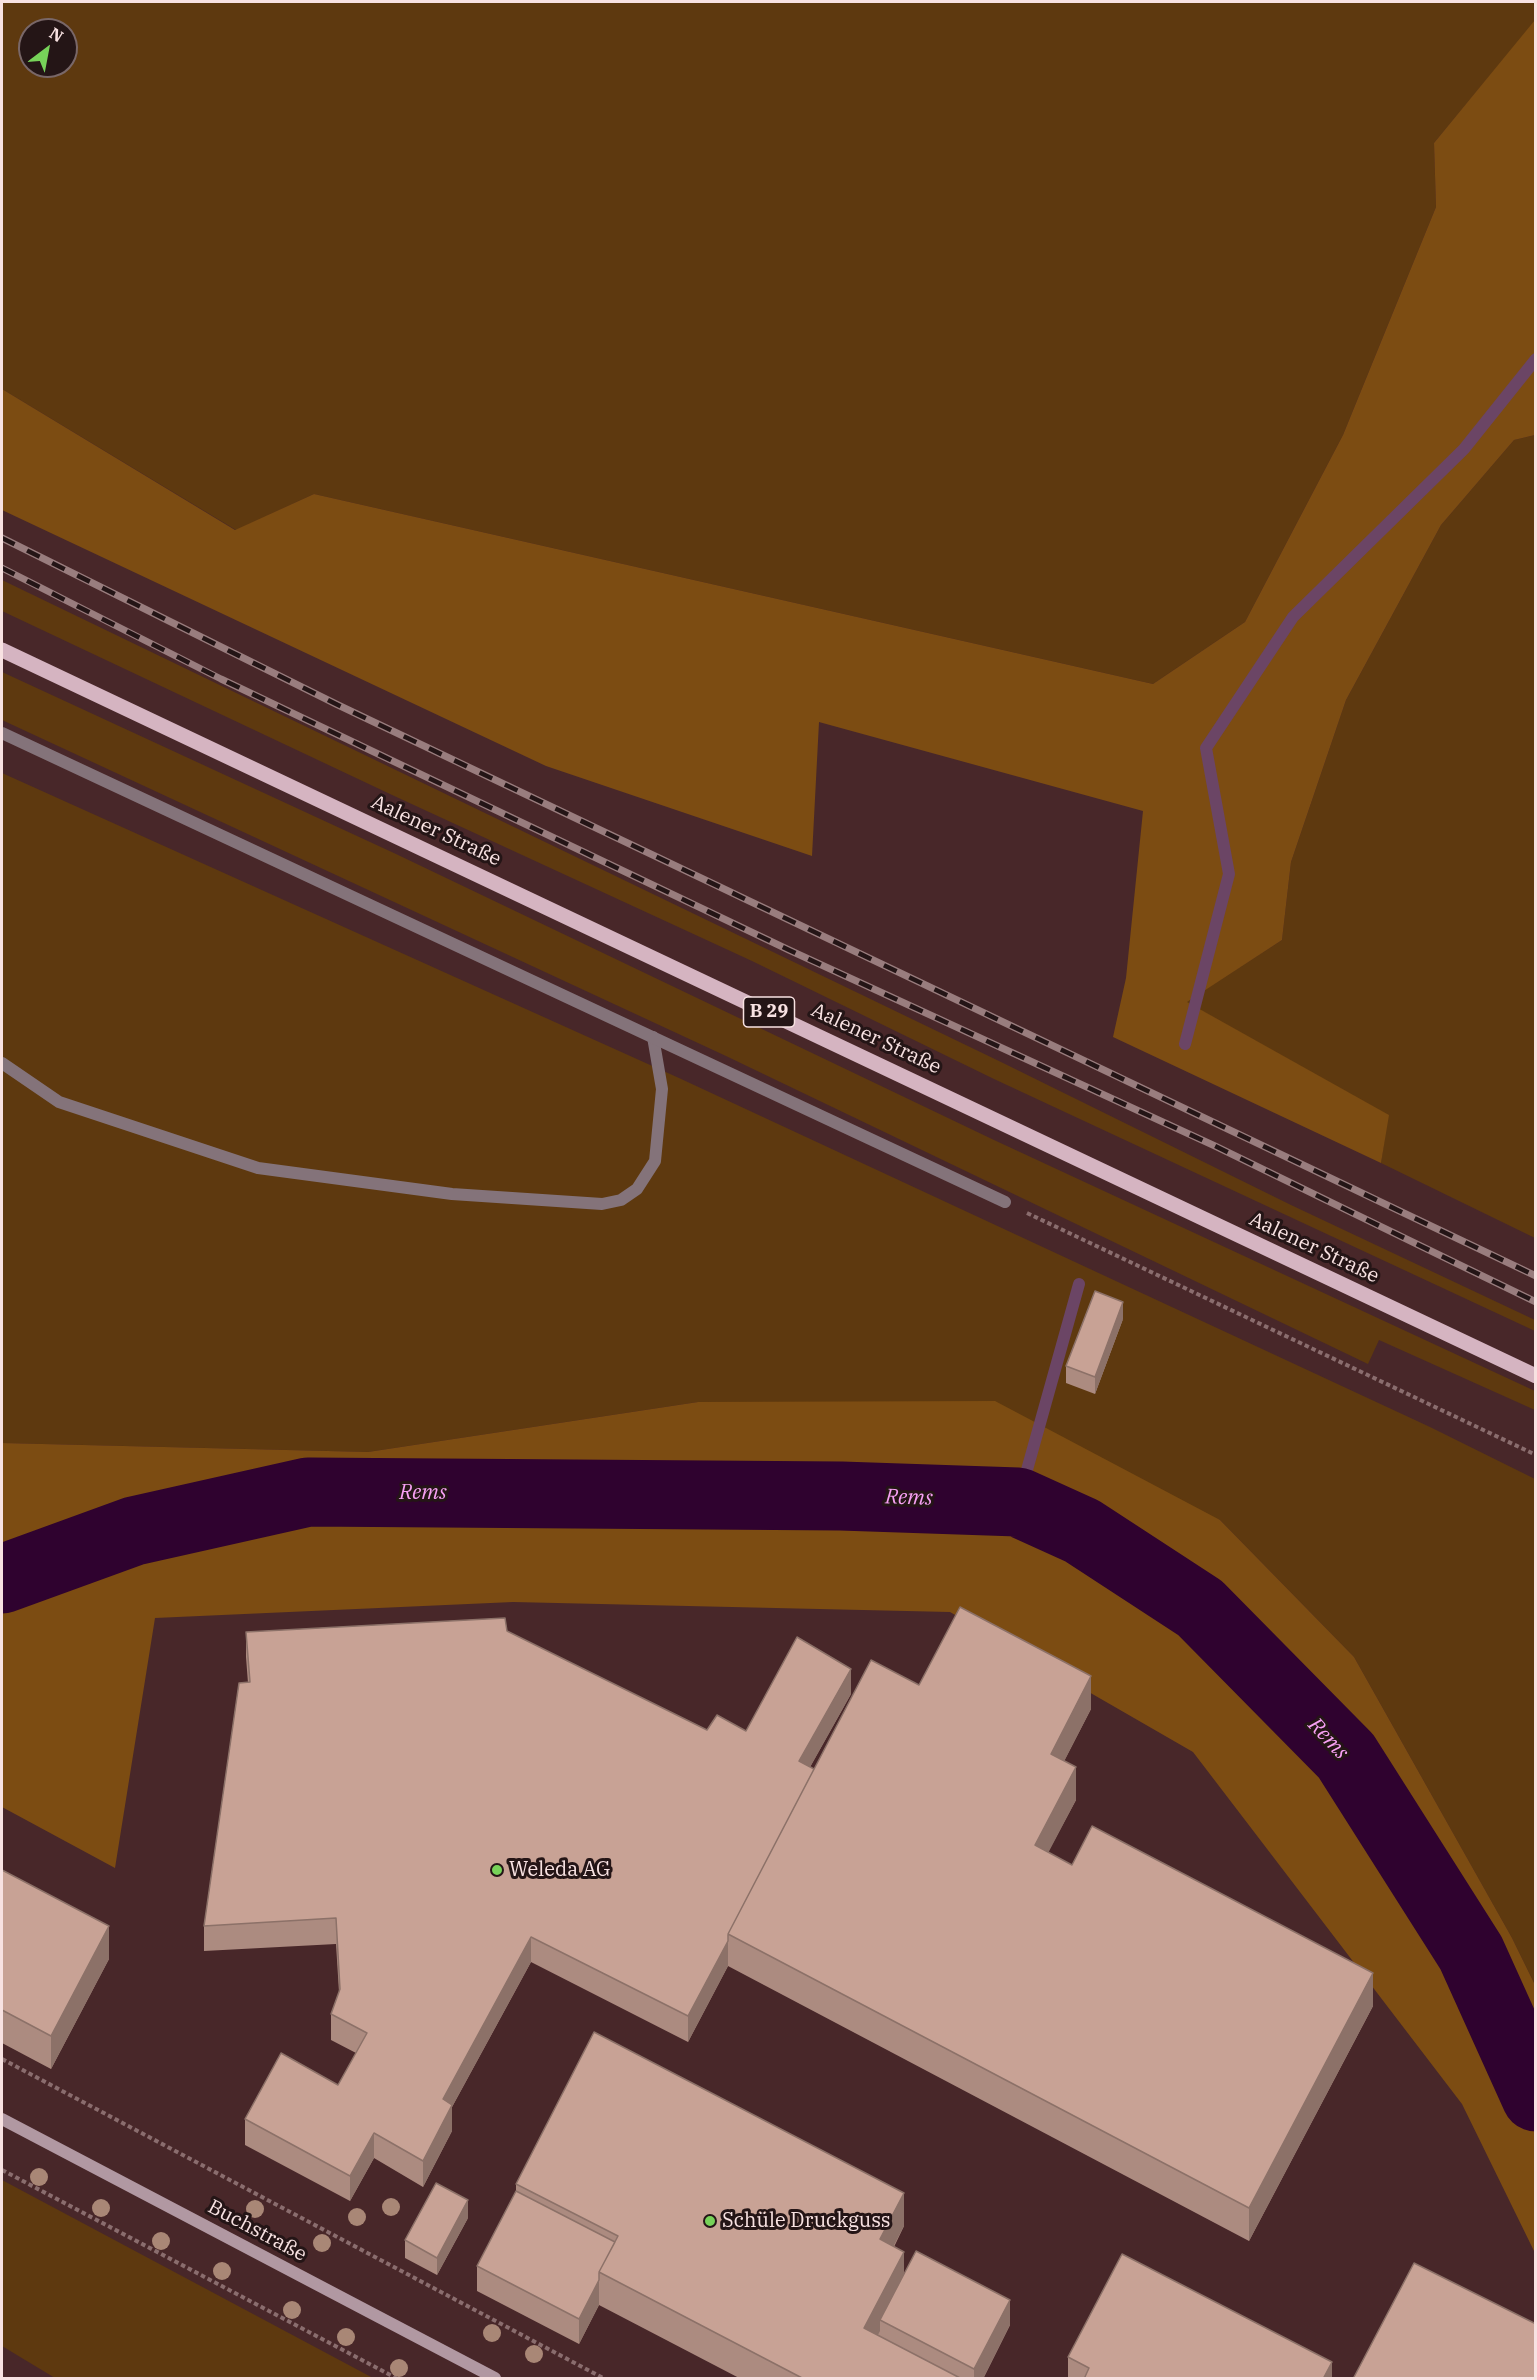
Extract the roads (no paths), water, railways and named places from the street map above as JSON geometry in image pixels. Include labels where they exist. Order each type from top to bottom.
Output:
[{"type":"main road","name":"Aalener Straße","points":[[2,650],[1536,1376]]},
{"type":"street","points":[[2,733],[1005,1202]]},
{"type":"street","points":[[2,1063],[59,1102],[258,1168],[452,1194],[602,1204],[621,1200],[637,1189],[655,1161],[662,1089],[653,1037]]},
{"type":"street","name":"Buchstraße","points":[[2,2119],[495,2379]]},
{"type":"waterway","points":[[1185,1044],[1229,874],[1206,748],[1293,617],[1464,449],[1536,359]]},
{"type":"waterway","points":[[1018,1502],[1079,1284]]},
{"type":"waterway","name":"Rems","points":[[2,1579],[134,1531],[308,1492],[841,1496],[1018,1502],[1082,1531],[1200,1608],[1346,1756],[1471,1953],[1536,2097]]},
{"type":"railway","points":[[2,538],[336,704],[1536,1276]]},
{"type":"railway","points":[[2,568],[221,679],[789,950],[1215,1146],[1536,1302]]},
{"type":"place","name":"Weleda AG","points":[[497,1870]]},
{"type":"place","name":"Schüle Druckguss","points":[[710,2221]]}]
